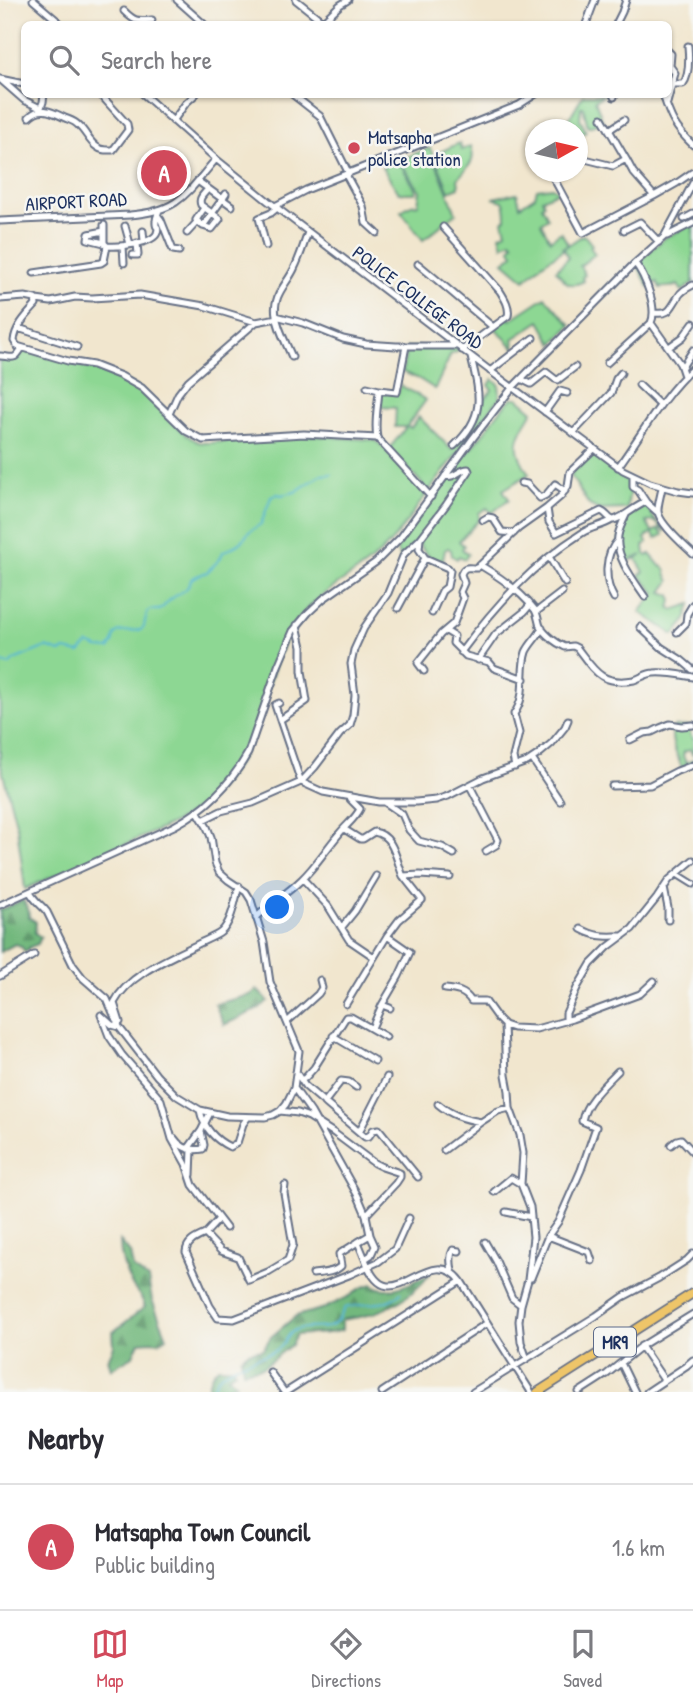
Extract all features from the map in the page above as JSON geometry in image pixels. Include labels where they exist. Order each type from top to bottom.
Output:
[{"type":"main road","name":"MR9","points":[[538,1392],[693,1293]]},
{"type":"street","points":[[33,0],[58,21]]},
{"type":"street","points":[[177,0],[201,21]]},
{"type":"street","points":[[296,0],[321,21]]},
{"type":"street","points":[[325,21],[348,0]]},
{"type":"street","points":[[587,21],[595,0]]},
{"type":"street","points":[[618,21],[626,0]]},
{"type":"street","points":[[124,11],[131,19],[152,20]]},
{"type":"street","points":[[673,84],[682,84],[686,80],[688,46]]},
{"type":"street","points":[[672,69],[675,73],[672,87]]},
{"type":"street","points":[[21,83],[0,79],[21,98],[40,109],[72,120],[98,148],[113,150],[128,130],[127,124],[104,98]]},
{"type":"street","points":[[21,98],[29,116],[40,109],[44,98]]},
{"type":"street","name":"POLICE COLLEGE ROAD","points":[[147,98],[210,154],[276,207],[618,467],[662,487],[693,493]]},
{"type":"street","points":[[173,121],[192,98]]},
{"type":"street","points":[[297,98],[320,116],[363,206],[366,223],[377,233]]},
{"type":"street","points":[[266,246],[259,218],[271,213],[290,197],[519,105],[530,98]]},
{"type":"street","points":[[664,98],[670,117],[693,145]]},
{"type":"street","points":[[666,105],[668,98]]},
{"type":"street","points":[[602,118],[633,172],[654,196]]},
{"type":"street","points":[[609,130],[624,120]]},
{"type":"street","points":[[210,154],[210,167],[226,166]]},
{"type":"street","name":"AIRPORT ROAD","points":[[0,221],[158,213],[178,202],[216,159]]},
{"type":"street","points":[[588,160],[613,166],[626,159]]},
{"type":"street","points":[[554,182],[583,233],[693,172]]},
{"type":"street","points":[[199,181],[224,196],[232,206]]},
{"type":"street","points":[[0,905],[174,826],[198,812],[219,793],[248,753],[278,666],[297,625],[323,599],[376,562],[401,537],[512,388],[664,237],[693,183]]},
{"type":"street","points":[[197,222],[212,229],[220,221],[201,205],[200,200],[208,188]]},
{"type":"street","points":[[203,226],[224,196]]},
{"type":"street","points":[[284,213],[290,197]]},
{"type":"street","points":[[187,233],[204,208]]},
{"type":"street","points":[[34,273],[101,263],[104,261],[106,244],[104,228],[89,234],[88,239],[106,244],[133,244],[152,240],[157,233],[155,220],[158,213]]},
{"type":"street","points":[[158,213],[173,250],[179,251]]},
{"type":"street","points":[[684,219],[693,214]]},
{"type":"street","points":[[624,230],[640,222],[659,242]]},
{"type":"street","points":[[664,237],[693,223]]},
{"type":"street","points":[[169,414],[178,394],[188,381],[256,322],[276,317],[366,344],[460,348],[493,327],[508,316],[504,297],[443,227]]},
{"type":"street","points":[[121,261],[143,231]]},
{"type":"street","points":[[117,232],[127,232],[138,255],[133,255]]},
{"type":"street","points":[[292,357],[276,317],[275,307],[308,232]]},
{"type":"street","points":[[607,363],[651,323],[654,313],[651,296],[635,263]]},
{"type":"street","points":[[418,264],[493,327]]},
{"type":"street","points":[[654,313],[668,312],[682,291],[693,285]]},
{"type":"street","points":[[0,299],[31,297],[51,302],[75,297],[140,295],[204,306],[256,322]]},
{"type":"street","points":[[36,300],[36,304],[14,335],[17,346],[68,361],[93,365],[121,376],[148,393],[186,431],[202,440],[304,434],[377,438]]},
{"type":"street","points":[[651,323],[669,347],[684,376]]},
{"type":"street","points":[[669,347],[688,332],[693,323]]},
{"type":"street","points":[[18,328],[38,331],[77,347]]},
{"type":"street","points":[[490,371],[533,338]]},
{"type":"street","points":[[367,387],[397,391],[406,346]]},
{"type":"street","points":[[0,356],[17,357],[22,348]]},
{"type":"street","points":[[682,368],[693,350]]},
{"type":"street","points":[[454,446],[478,413],[480,401],[471,356]]},
{"type":"street","points":[[521,379],[531,384],[546,372],[558,380],[575,368]]},
{"type":"street","points":[[618,467],[660,405],[693,368]]},
{"type":"street","points":[[573,433],[611,393],[621,373]]},
{"type":"street","points":[[639,385],[660,405]]},
{"type":"street","points":[[379,390],[377,438],[431,496]]},
{"type":"street","points":[[545,412],[560,391],[568,393]]},
{"type":"street","points":[[460,594],[465,582],[461,575],[463,570],[468,567],[477,568],[513,533],[547,508],[565,491],[569,484],[569,472],[594,449]]},
{"type":"street","points":[[203,820],[221,811],[253,803],[301,782],[350,724],[355,695],[351,664],[364,628],[388,593],[404,554],[420,539],[469,471],[464,469],[452,477],[445,476]]},
{"type":"street","points":[[633,476],[633,487],[693,554]]},
{"type":"street","points":[[521,483],[527,484],[540,498],[555,484],[565,491]]},
{"type":"street","points":[[657,512],[662,487]]},
{"type":"street","points":[[461,652],[505,597],[549,557],[584,532],[626,515],[646,502]]},
{"type":"street","points":[[547,508],[549,522],[556,533],[601,511],[612,520]]},
{"type":"street","points":[[626,515],[618,534],[622,558],[628,573],[645,597]]},
{"type":"street","points":[[483,520],[493,518],[502,532],[513,533]]},
{"type":"street","points":[[420,539],[419,549],[425,558],[450,571],[447,587],[442,591],[432,613]]},
{"type":"street","points":[[614,598],[606,575],[613,545],[618,540]]},
{"type":"street","points":[[549,557],[565,583]]},
{"type":"street","points":[[398,608],[425,558]]},
{"type":"street","points":[[480,565],[515,590],[536,612],[548,636],[558,644],[576,648],[598,676],[607,680],[626,681],[657,673],[693,677]]},
{"type":"street","points":[[424,671],[418,663],[441,634],[454,623],[463,598],[447,587]]},
{"type":"street","points":[[536,612],[562,592]]},
{"type":"street","points":[[677,632],[686,623],[693,604]]},
{"type":"street","points":[[478,660],[496,634],[530,606]]},
{"type":"street","points":[[280,720],[307,701],[297,625]]},
{"type":"street","points":[[640,627],[661,647],[693,670]]},
{"type":"street","points":[[515,767],[513,757],[519,733],[514,714],[520,702],[527,651],[542,628]]},
{"type":"street","points":[[446,631],[454,636],[453,643],[466,656],[489,662],[494,668],[524,679]]},
{"type":"street","points":[[279,703],[275,705],[301,782],[323,792],[386,803],[436,800],[483,778],[515,767],[532,759],[552,743],[568,720]]},
{"type":"street","points":[[630,740],[670,724],[693,725]]},
{"type":"street","points":[[532,759],[560,801]]},
{"type":"street","points":[[612,786],[650,785],[693,765]]},
{"type":"street","points":[[470,786],[498,840],[496,845],[486,851]]},
{"type":"street","points":[[256,918],[303,879],[360,809],[347,797]]},
{"type":"street","points":[[386,803],[402,814],[409,830],[419,841],[442,847],[454,854]]},
{"type":"street","points":[[30,892],[34,901],[47,912],[73,965],[83,978],[107,999],[124,1034],[157,1076],[177,1096],[210,1114],[248,1117],[273,1115],[286,1104],[294,1088],[299,1051],[270,982],[264,942],[246,892],[219,872],[211,837],[198,812]]},
{"type":"street","points":[[344,829],[360,839],[377,832],[388,838],[403,877],[422,900],[399,919],[346,1004]]},
{"type":"street","points":[[566,1020],[566,1013],[583,976],[600,954],[632,929],[669,880],[693,860]]},
{"type":"street","points":[[677,874],[693,884]]},
{"type":"street","points":[[342,927],[376,876]]},
{"type":"street","points":[[403,877],[450,877]]},
{"type":"street","points":[[303,879],[328,906],[349,940],[374,957]]},
{"type":"street","points":[[124,1034],[114,1003],[123,988],[154,967],[221,932],[228,921],[239,886]]},
{"type":"street","points":[[664,888],[668,920]]},
{"type":"street","points":[[581,929],[598,936],[623,936]]},
{"type":"street","points":[[372,1028],[410,952],[387,936]]},
{"type":"street","points":[[0,976],[34,955]]},
{"type":"street","points":[[287,1023],[318,994],[320,981]]},
{"type":"street","points":[[445,989],[465,993],[471,1001],[485,1001],[504,1025],[536,1029],[640,994],[654,981]]},
{"type":"street","points":[[382,1005],[390,1008]]},
{"type":"street","points":[[119,1027],[112,1025],[101,1015],[109,1036],[122,1055],[161,1100],[174,1145],[184,1160],[193,1185],[226,1228]]},
{"type":"street","points":[[301,1080],[314,1068],[346,1017],[351,1017],[386,1037]]},
{"type":"street","points":[[504,1025],[510,1108],[520,1135],[523,1153],[521,1184],[530,1206],[533,1237],[519,1331],[527,1359]]},
{"type":"street","points":[[333,1036],[375,1061]]},
{"type":"street","points":[[528,1280],[570,1195],[596,1127],[584,1122],[583,1115],[601,1088],[618,1070]]},
{"type":"street","points":[[296,1072],[305,1086],[359,1132],[367,1137],[373,1130],[379,1129],[418,1178]]},
{"type":"street","points":[[359,1132],[387,1077]]},
{"type":"street","points":[[324,1103],[341,1081],[356,1087]]},
{"type":"street","points":[[294,1088],[316,1121],[366,1215],[375,1248],[365,1259]]},
{"type":"street","points":[[438,1104],[454,1115],[481,1122]]},
{"type":"street","points":[[444,1150],[498,1111],[510,1108]]},
{"type":"street","points":[[201,1110],[204,1145]]},
{"type":"street","points":[[280,1111],[316,1121],[374,1163],[400,1173],[396,1182],[366,1215]]},
{"type":"street","points":[[190,1177],[190,1150],[210,1114]]},
{"type":"street","points":[[203,1128],[232,1147],[237,1143],[248,1117]]},
{"type":"street","points":[[169,1129],[180,1146],[190,1150],[203,1149],[214,1136]]},
{"type":"street","points":[[671,1144],[681,1139],[693,1152]]},
{"type":"street","points":[[494,1192],[509,1179],[513,1178],[521,1184]]},
{"type":"street","points":[[205,1234],[221,1251],[238,1257],[249,1280],[282,1264],[288,1260],[293,1248],[285,1185]]},
{"type":"street","points":[[506,1212],[531,1217]]},
{"type":"street","points":[[219,1219],[205,1234],[190,1242],[186,1252],[218,1318],[234,1319],[368,1267],[388,1256],[395,1249],[409,1218]]},
{"type":"street","points":[[313,1274],[339,1268],[339,1254],[370,1235]]},
{"type":"street","points":[[548,1236],[589,1252],[592,1261]]},
{"type":"street","points":[[358,1242],[373,1278],[382,1286],[391,1286],[435,1269],[452,1271],[531,1392]]},
{"type":"street","points":[[485,1242],[512,1298],[521,1305]]},
{"type":"street","points":[[452,1271],[451,1253],[453,1250],[459,1251]]},
{"type":"street","points":[[473,1392],[623,1297],[659,1278],[693,1254]]},
{"type":"street","points":[[270,1372],[285,1392],[461,1281]]},
{"type":"street","points":[[579,1392],[607,1374],[641,1346],[693,1314]]},
{"type":"street","points":[[382,1392],[487,1322]]},
{"type":"street","points":[[641,1346],[664,1380]]},
{"type":"street","points":[[647,1392],[693,1360]]},
{"type":"street","points":[[621,1363],[635,1392]]},
{"type":"green space","points":[[581,98],[599,98],[595,100],[603,122],[588,127],[583,107],[580,118],[569,119]]},
{"type":"green space","points":[[459,143],[462,150],[471,146],[473,157],[458,179],[459,187],[449,191],[436,160],[442,157],[440,152]]},
{"type":"green space","points":[[430,148],[456,213],[423,240],[401,211],[418,204],[420,191],[399,160]]},
{"type":"green space","points":[[398,160],[415,188],[415,193],[399,193],[382,167]]},
{"type":"green space","points":[[552,187],[559,191],[542,199],[542,206],[548,218],[541,223],[550,240],[561,232],[568,244],[525,280],[504,262],[514,254],[510,248],[514,244],[511,241],[503,246],[500,235],[506,232],[503,221],[506,219],[505,207],[503,201],[493,198],[517,193],[520,206],[535,196],[537,189]]},
{"type":"green space","points":[[693,224],[693,283],[682,291],[678,285],[660,288],[657,282],[649,287],[636,263],[666,237]]},
{"type":"green space","points":[[583,235],[592,245],[590,247],[595,254],[580,266],[585,275],[582,277],[584,281],[571,284],[556,270],[568,258],[564,248]]},
{"type":"green space","points":[[545,297],[571,325],[553,344],[540,321],[513,339],[515,349],[494,327]]},
{"type":"green space","points":[[407,347],[459,349],[451,354],[435,389],[402,372]]},
{"type":"green space","points":[[23,350],[120,378],[155,403],[185,434],[198,442],[303,435],[375,440],[426,495],[401,530],[379,554],[323,595],[297,621],[282,648],[256,726],[244,752],[213,795],[173,823],[25,889],[17,827],[0,762],[0,360],[16,359]]},
{"type":"green space","points":[[493,379],[499,384],[500,397],[429,491],[389,449],[406,427],[395,427],[396,408],[380,407],[380,392],[398,393],[400,385],[426,400],[407,426],[411,428],[419,417],[452,450],[478,416],[482,402],[492,390],[489,385]]},
{"type":"green space","points":[[512,398],[518,398],[533,411],[518,442],[519,456],[529,474],[503,490],[509,499],[492,513],[487,508],[479,513],[479,520],[459,541],[468,554],[465,559],[452,556],[448,548],[445,550],[442,564],[427,554],[417,540],[400,558],[396,549],[459,463]]},
{"type":"green space","points":[[591,453],[631,482],[627,509],[599,510],[589,505],[571,476]]},
{"type":"green space","points":[[643,505],[648,507],[654,519],[665,530],[655,521],[646,522],[652,532],[659,529],[663,535],[656,539],[652,533],[645,538],[647,543],[644,546],[645,554],[650,554],[666,570],[670,581],[662,592],[671,595],[670,608],[673,610],[691,604],[685,622],[674,635],[640,612],[655,593],[639,575],[644,572],[636,559],[642,555],[625,563],[619,540],[628,514]]},
{"type":"green space","points":[[693,726],[689,730],[693,739],[693,756],[690,750],[684,752],[683,756],[686,763],[693,760],[693,765],[683,768],[674,746],[672,732],[674,727]]},
{"type":"green space","points":[[23,900],[29,917],[36,922],[35,933],[41,937],[38,944],[25,952],[21,946],[15,944],[0,952],[0,910]]},
{"type":"green space","points":[[257,990],[268,1001],[259,1009],[224,1025],[215,1004],[250,995]]},
{"type":"green space","points":[[120,1241],[130,1253],[133,1268],[148,1279],[152,1300],[167,1337],[159,1342],[139,1342],[133,1356],[111,1369],[108,1359],[114,1346],[113,1332],[145,1307],[125,1270]]},
{"type":"green space","points":[[429,1275],[416,1289],[383,1310],[342,1320],[342,1330],[336,1332],[296,1335],[291,1345],[263,1367],[243,1371],[241,1358],[248,1352],[263,1349],[271,1337],[296,1316],[325,1308],[372,1284],[379,1288],[393,1289]]},
{"type":"green space","points":[[218,1367],[231,1367],[235,1371],[228,1376],[237,1383],[224,1392],[207,1392],[210,1378]]},
{"type":"waterway","points":[[0,662],[9,665],[14,660],[46,647],[60,652],[65,650],[80,653],[88,644],[109,649],[115,635],[119,632],[141,630],[147,612],[162,608],[187,588],[192,578],[207,572],[223,552],[240,543],[250,531],[261,524],[271,497],[295,492],[321,475],[332,474]]},
{"type":"waterway","points":[[214,1392],[219,1376],[237,1365],[277,1350],[295,1330],[330,1327],[345,1308],[382,1302],[401,1293]]},
{"type":"place","name":"Matsapha police station","points":[[354,148]]},
{"type":"place","name":"Matsapha Town Council","points":[[164,173]]}]
